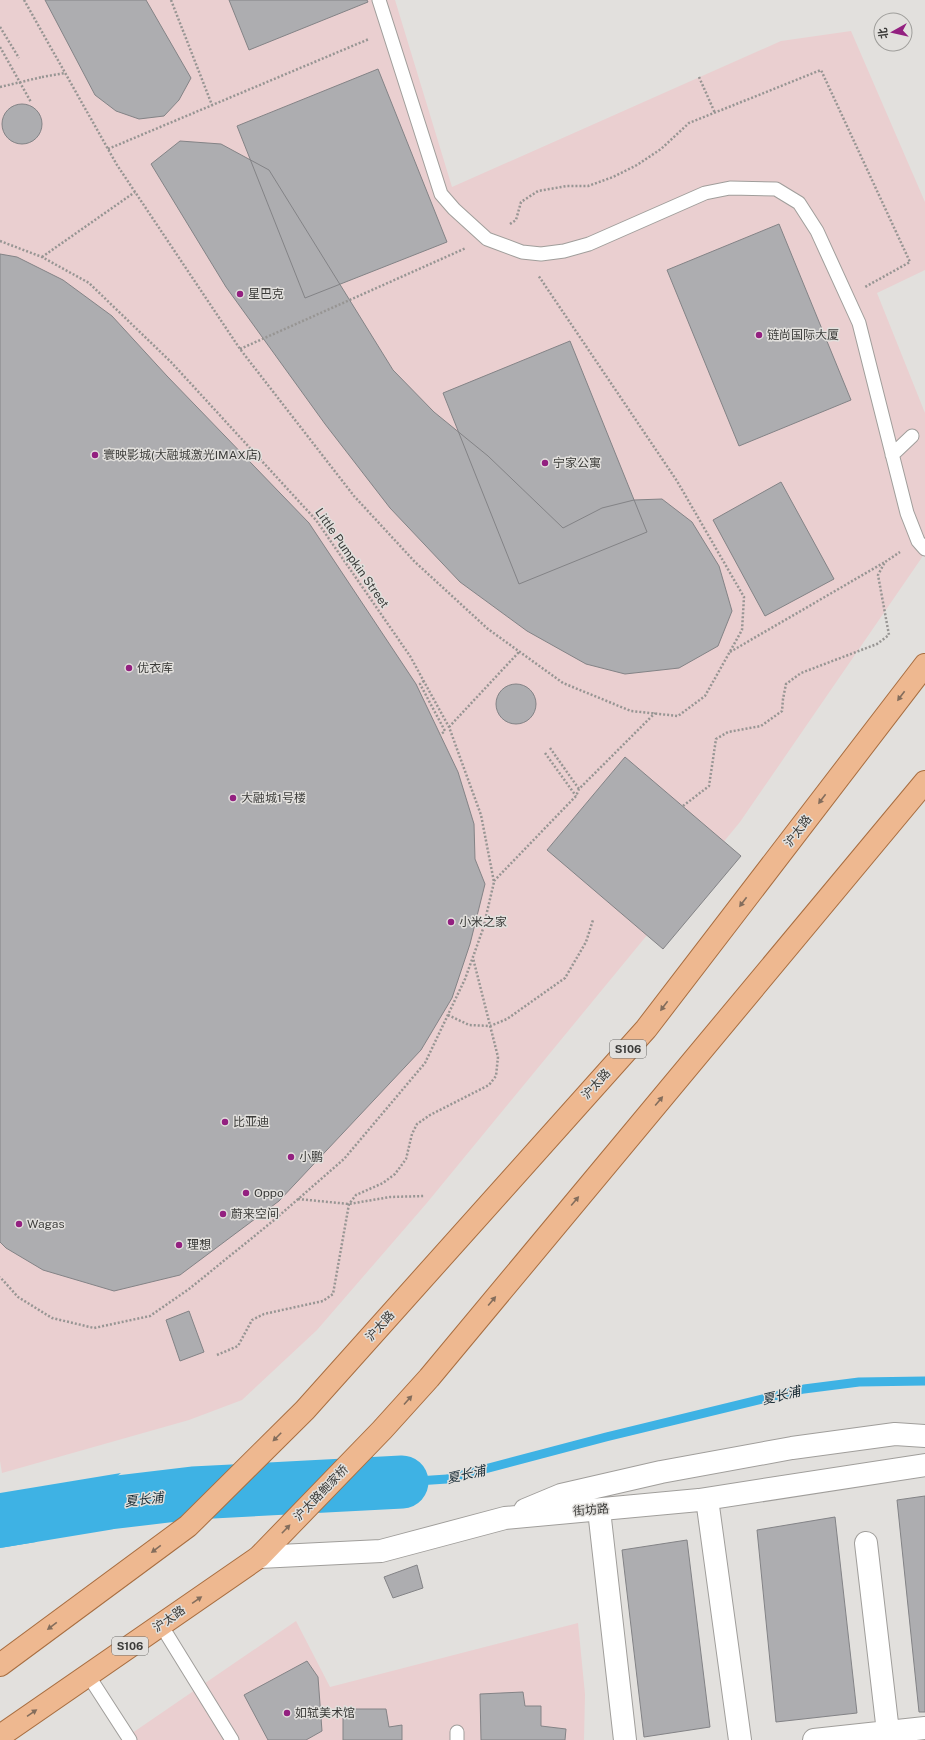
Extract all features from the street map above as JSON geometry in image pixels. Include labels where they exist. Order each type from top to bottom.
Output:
[{"type":"main road","name":"沪太路","points":[[0,1665],[188,1526],[305,1410],[646,1028],[925,665]]},
{"type":"main road","name":"沪太路鲍家桥","points":[[259,1557],[382,1430],[439,1365],[925,782]]},
{"type":"main road","name":"沪太路","points":[[0,1736],[259,1557]]},
{"type":"street","points":[[505,1518],[560,1495],[661,1472],[792,1448],[895,1434],[925,1436]]},
{"type":"street","name":"街坊路","points":[[259,1557],[381,1551],[505,1518],[706,1499],[925,1465]]},
{"type":"street","points":[[706,1499],[740,1740]]},
{"type":"street","points":[[599,1510],[625,1740]]},
{"type":"street","points":[[866,1543],[888,1732]]},
{"type":"street","points":[[814,1740],[925,1728]]},
{"type":"lane","points":[[379,0],[441,194],[454,209],[487,239],[522,252],[541,254],[564,251],[589,244],[705,193],[730,188],[776,189],[799,203],[817,231],[859,323],[907,513],[922,545]]},
{"type":"lane","points":[[892,455],[912,436]]},
{"type":"lane","points":[[161,1625],[232,1740]]},
{"type":"lane","points":[[88,1675],[130,1740]]},
{"type":"path","points":[[24,0],[108,149],[135,192],[240,349],[354,496],[415,562],[488,629],[563,683],[631,710],[678,716],[705,696],[728,652],[742,630],[744,597],[677,481],[522,252]]},
{"type":"path","points":[[171,0],[212,105]]},
{"type":"path","points":[[0,27],[19,58]]},
{"type":"path","points":[[108,149],[389,31]]},
{"type":"path","points":[[0,47],[31,102]]},
{"type":"path","points":[[0,87],[65,73]]},
{"type":"path","points":[[699,77],[714,113]]},
{"type":"path","points":[[42,257],[135,192]]},
{"type":"path","points":[[240,349],[487,239]]},
{"type":"path","name":"Little Pumpkin Street","points":[[0,242],[42,257],[89,283],[171,362],[316,520],[410,656],[449,727],[481,815],[494,882]]},
{"type":"path","points":[[728,652],[885,562],[922,545]]},
{"type":"path","points":[[683,806],[709,786],[716,739],[728,732],[761,726],[782,711],[786,684],[801,673],[877,644],[889,635],[878,575],[885,562]]},
{"type":"path","points":[[449,727],[519,652]]},
{"type":"path","points":[[424,681],[420,684],[445,731],[440,735]]},
{"type":"path","points":[[0,1277],[18,1297],[52,1318],[94,1328],[150,1316],[189,1289],[298,1199],[344,1159],[425,1063],[465,979],[484,929],[494,882],[576,796],[579,789],[655,713]]},
{"type":"path","points":[[550,748],[579,789]]},
{"type":"path","points":[[545,753],[576,796]]},
{"type":"path","points":[[448,1015],[469,1025],[490,1026],[507,1018],[565,978],[586,942],[593,920]]},
{"type":"path","points":[[217,1355],[238,1346],[252,1320],[264,1314],[323,1301],[333,1294],[349,1204],[356,1195],[383,1183],[395,1174],[406,1159],[412,1134],[418,1124],[430,1115],[489,1085],[496,1076],[498,1057],[473,957]]},
{"type":"path","points":[[298,1199],[349,1204],[390,1197],[424,1196]]},
{"type":"shaded area","points":[[0,0],[395,0],[452,187],[781,41],[851,31],[925,202],[925,270],[877,293],[925,413],[925,553],[740,822],[426,1204],[317,1330],[242,1400],[189,1420],[2,1473],[0,1461]]},
{"type":"shaded area","points":[[296,1621],[330,1687],[578,1623],[585,1694],[584,1740],[122,1740]]},
{"type":"water","points":[[121,1473],[36,1542],[0,1548],[0,1493]]},
{"type":"building","points":[[45,0],[146,0],[191,78],[179,100],[164,116],[139,119],[116,111],[95,95]]},
{"type":"building","points":[[229,0],[367,0],[368,2],[249,50]]},
{"type":"building","points":[[378,69],[447,242],[305,298],[237,126]]},
{"type":"building","points":[[22,104],[30,106],[36,110],[40,116],[42,124],[40,132],[36,138],[30,142],[22,144],[14,142],[8,138],[4,132],[2,124],[4,116],[8,110],[14,106]]},
{"type":"building","points":[[180,141],[221,144],[269,170],[393,370],[434,412],[488,456],[563,528],[602,508],[634,500],[662,499],[692,522],[719,566],[732,611],[718,646],[679,668],[625,674],[586,664],[527,631],[460,582],[390,508],[325,424],[226,287],[151,164]]},
{"type":"building","name":"链尚国际大厦","points":[[779,224],[851,400],[739,446],[667,270]]},
{"type":"building","name":"大融城1号楼","points":[[0,254],[17,257],[63,280],[112,316],[167,376],[309,523],[416,684],[458,772],[474,824],[475,859],[485,884],[470,944],[452,998],[421,1050],[279,1201],[180,1275],[114,1291],[43,1270],[6,1248],[0,1242]]},
{"type":"building","name":"宁家公寓","points":[[570,341],[647,532],[519,584],[443,393]]},
{"type":"building","points":[[781,482],[834,579],[765,616],[713,520]]},
{"type":"building","points":[[516,684],[524,686],[530,690],[534,696],[536,704],[534,712],[530,718],[524,722],[516,724],[508,722],[502,718],[498,712],[496,704],[498,696],[502,690],[508,686]]},
{"type":"building","points":[[625,757],[741,856],[663,949],[547,850]]},
{"type":"building","points":[[189,1311],[204,1352],[180,1361],[166,1320]]},
{"type":"building","points":[[925,1496],[925,1712],[919,1712],[897,1500]]},
{"type":"building","points":[[835,1517],[857,1713],[776,1722],[757,1530]]},
{"type":"building","points":[[687,1540],[710,1727],[644,1737],[622,1550]]},
{"type":"building","points":[[417,1565],[423,1588],[393,1598],[384,1577]]},
{"type":"building","name":"如轼美术馆","points":[[307,1661],[318,1677],[322,1731],[306,1740],[268,1740],[244,1695]]},
{"type":"building","points":[[523,1692],[525,1706],[541,1706],[541,1726],[566,1729],[565,1740],[481,1740],[480,1694]]},
{"type":"building","points":[[343,1709],[386,1709],[389,1727],[402,1725],[402,1740],[343,1740]]},
{"type":"waterway","name":"夏长浦","points":[[402,1482],[447,1479],[606,1437],[804,1389],[859,1382],[925,1381]]},
{"type":"waterway","name":"夏长浦","points":[[0,1521],[109,1503],[193,1493],[402,1482]]},
{"type":"place","name":"星巴克","points":[[240,294]]},
{"type":"place","name":"链尚国际大厦","points":[[759,335]]},
{"type":"place","name":"寰映影城(大融城激光IMAX店)","points":[[95,455]]},
{"type":"place","name":"宁家公寓","points":[[545,463]]},
{"type":"place","name":"优衣库","points":[[129,668]]},
{"type":"place","name":"大融城1号楼","points":[[233,798]]},
{"type":"place","name":"小米之家","points":[[451,922]]},
{"type":"place","name":"比亚迪","points":[[225,1122]]},
{"type":"place","name":"小鹏","points":[[291,1157]]},
{"type":"place","name":"Oppo","points":[[246,1193]]},
{"type":"place","name":"蔚来空间","points":[[223,1214]]},
{"type":"place","name":"Wagas","points":[[19,1224]]},
{"type":"place","name":"理想","points":[[179,1245]]},
{"type":"place","name":"如轼美术馆","points":[[287,1713]]}]
